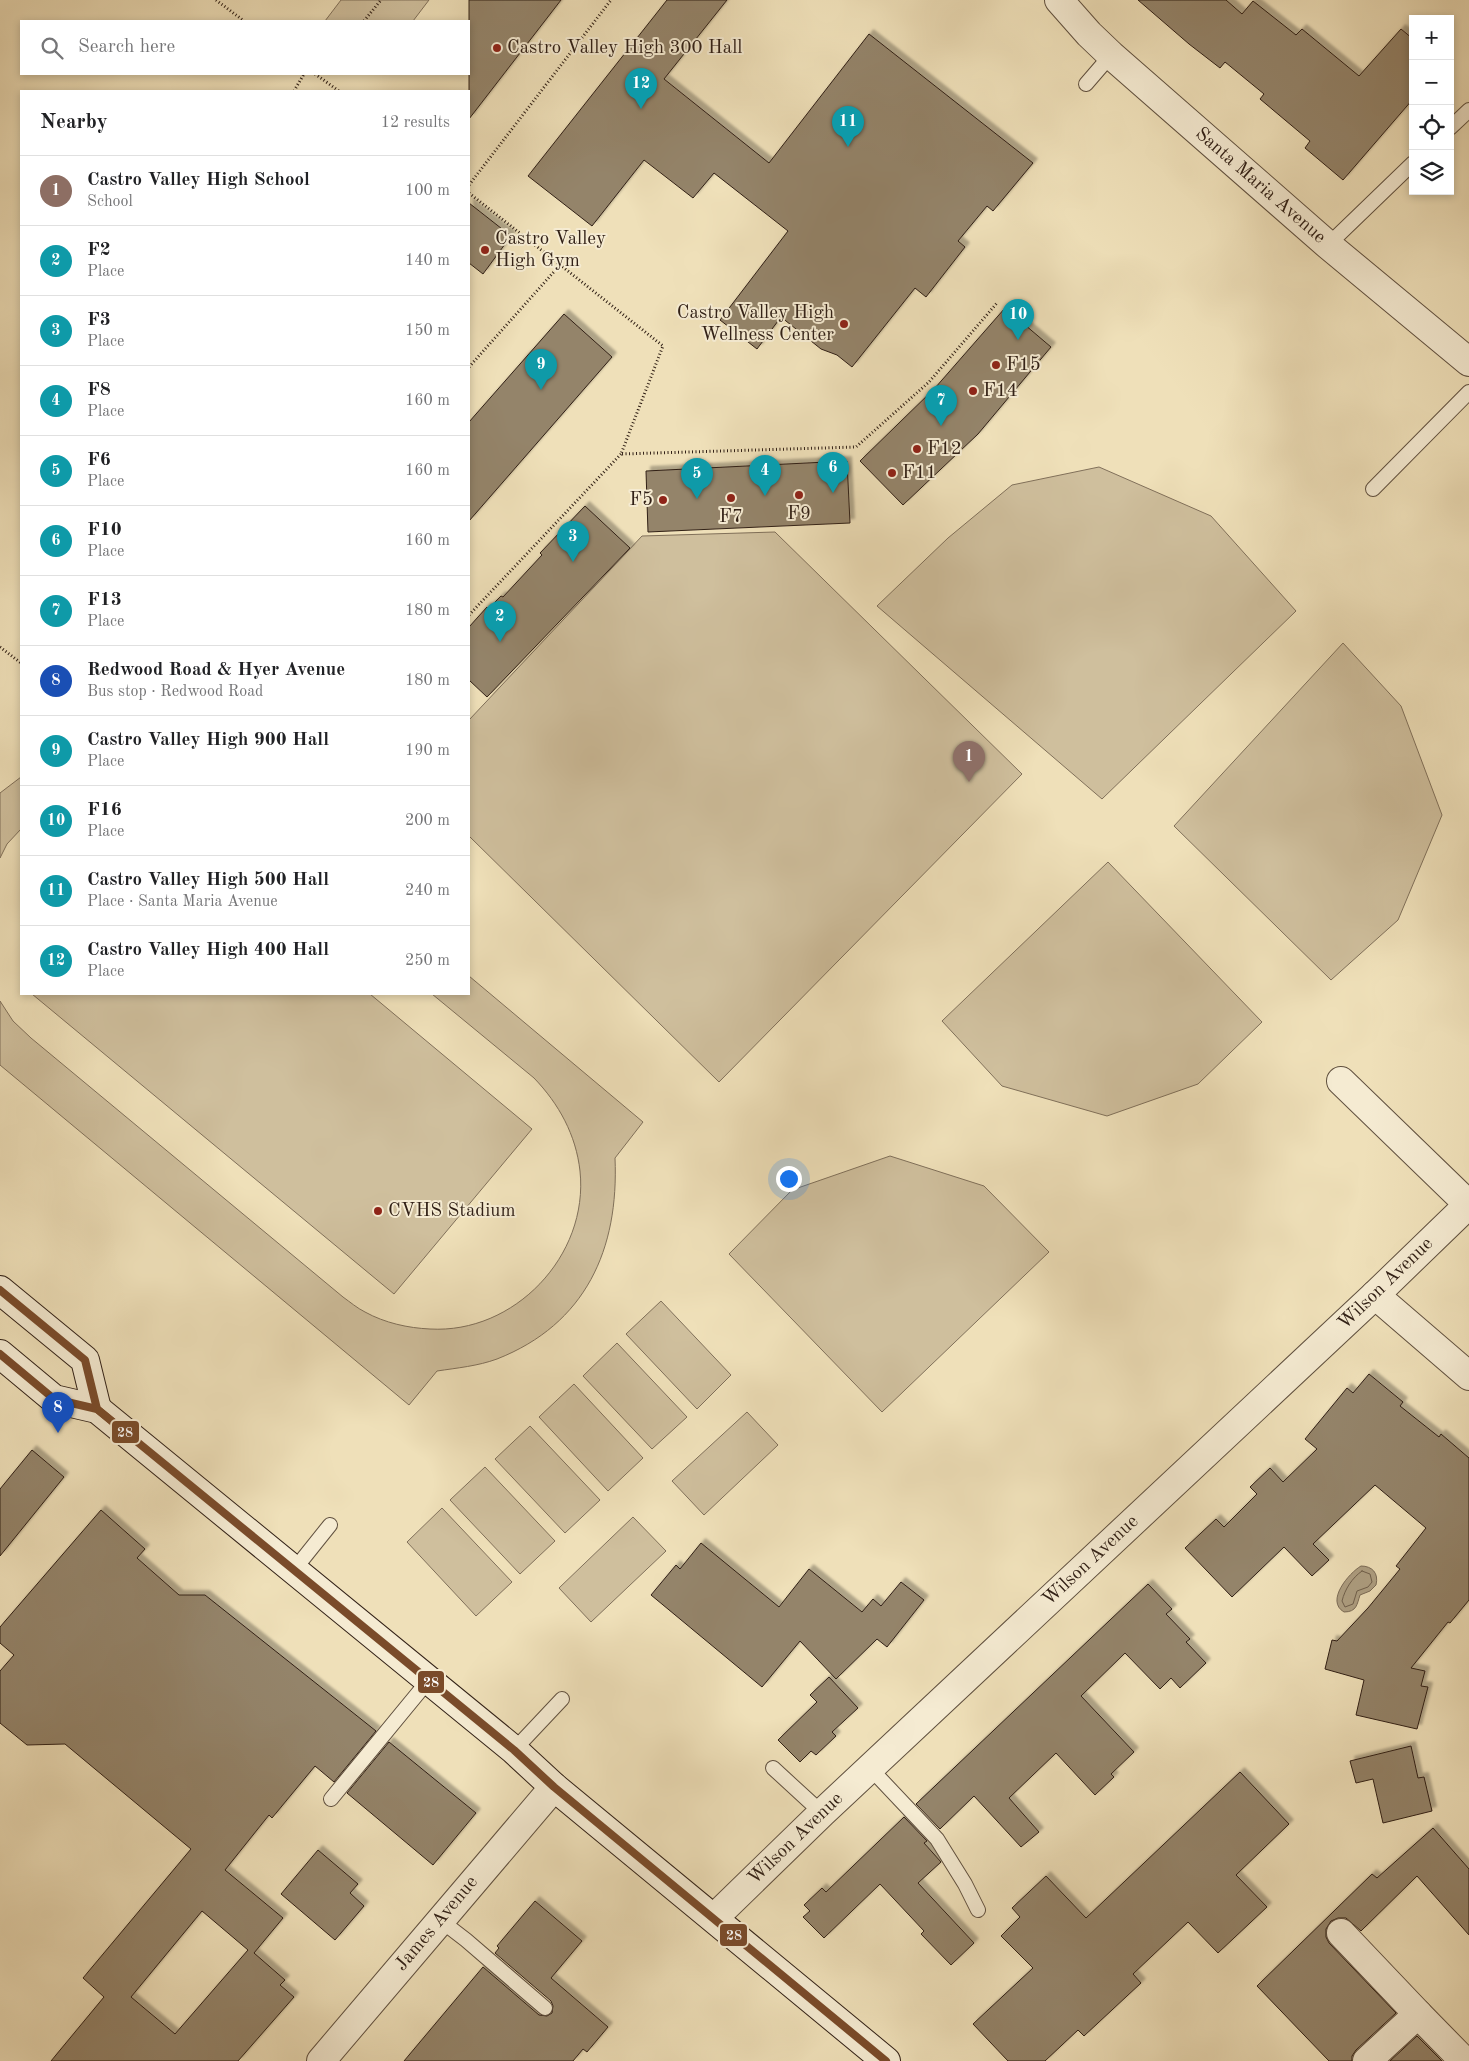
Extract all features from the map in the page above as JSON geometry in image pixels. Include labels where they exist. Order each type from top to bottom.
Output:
[{"type":"street","name":"Santa Maria Avenue","points":[[1063,1],[1089,34],[1111,55],[1328,245],[1469,362]]},
{"type":"street","points":[[1341,1081],[1469,1204]]},
{"type":"street","name":"Wilson Avenue","points":[[714,1918],[822,1813],[1375,1295],[1469,1204]]},
{"type":"street","points":[[0,1290],[85,1360],[97,1409]]},
{"type":"street","points":[[1375,1295],[1469,1376]]},
{"type":"street","points":[[0,1354],[54,1399],[97,1409],[514,1750],[554,1787],[886,2061]]},
{"type":"street","name":"James Avenue","points":[[321,2061],[554,1787]]},
{"type":"street","points":[[1341,1933],[1464,2061]]},
{"type":"street","points":[[1368,2061],[1418,2014]]},
{"type":"lane","points":[[1086,84],[1111,55]]},
{"type":"lane","points":[[1454,124],[1469,110]]},
{"type":"lane","points":[[1328,245],[1409,167]]},
{"type":"lane","points":[[1373,489],[1469,392]]},
{"type":"lane","points":[[294,1570],[330,1525]]},
{"type":"lane","points":[[331,1798],[428,1681]]},
{"type":"lane","points":[[514,1750],[562,1699]]},
{"type":"lane","points":[[774,1768],[822,1813]]},
{"type":"lane","points":[[870,1768],[937,1839],[965,1884],[978,1910]]},
{"type":"lane","points":[[440,1920],[546,2008]]},
{"type":"path","points":[[216,0],[243,20]]},
{"type":"path","points":[[365,20],[381,0]]},
{"type":"path","points":[[470,184],[611,0]]},
{"type":"path","points":[[295,90],[303,75]]},
{"type":"path","points":[[321,75],[338,90]]},
{"type":"path","points":[[470,194],[663,346],[621,454],[470,614]]},
{"type":"path","points":[[470,365],[560,265]]},
{"type":"path","points":[[621,454],[856,447],[929,382],[997,303]]},
{"type":"path","points":[[0,647],[20,662]]},
{"type":"shaded area","points":[[341,0],[429,0],[414,20],[326,20]]},
{"type":"shaded area","points":[[1099,467],[1211,516],[1296,611],[1102,799],[877,606],[948,538],[1012,485]]},
{"type":"shaded area","points":[[775,532],[1022,774],[719,1082],[470,837],[470,719],[642,536]]},
{"type":"shaded area","points":[[1343,643],[1401,706],[1442,815],[1398,920],[1331,980],[1174,826]]},
{"type":"shaded area","points":[[20,778],[20,830],[7,844],[0,858],[0,793]]},
{"type":"shaded area","points":[[1108,862],[1262,1022],[1198,1084],[1107,1116],[1002,1086],[942,1021]]},
{"type":"shaded area","points":[[470,977],[643,1122],[615,1158],[615,1191],[611,1223],[603,1252],[591,1280],[575,1304],[554,1326],[528,1344],[497,1359],[437,1371],[409,1405],[0,1065],[0,1001],[13,1021],[31,1038],[343,1297],[365,1312],[380,1319],[405,1326],[430,1329],[461,1327],[490,1318],[517,1304],[540,1284],[559,1260],[572,1232],[580,1202],[580,1171],[575,1145],[565,1121],[551,1098],[534,1078],[433,995],[470,995]]},
{"type":"shaded area","name":"CVHS Stadium","points":[[33,995],[371,995],[532,1129],[394,1294]]},
{"type":"shaded area","points":[[890,1156],[984,1186],[1049,1252],[882,1412],[729,1254],[792,1190]]},
{"type":"shaded area","points":[[661,1301],[731,1375],[697,1409],[626,1334]]},
{"type":"shaded area","points":[[617,1343],[687,1417],[652,1449],[583,1376]]},
{"type":"shaded area","points":[[574,1384],[643,1458],[608,1491],[539,1417]]},
{"type":"shaded area","points":[[747,1412],[778,1445],[704,1515],[672,1481]]},
{"type":"shaded area","points":[[530,1426],[600,1500],[565,1533],[495,1459]]},
{"type":"shaded area","points":[[485,1467],[555,1541],[520,1574],[450,1500]]},
{"type":"shaded area","points":[[442,1508],[512,1582],[476,1616],[407,1542]]},
{"type":"shaded area","points":[[633,1517],[666,1551],[591,1622],[559,1588]]},
{"type":"water","points":[[1361,1566],[1368,1567],[1374,1571],[1377,1581],[1376,1585],[1370,1591],[1360,1595],[1352,1611],[1344,1612],[1339,1607],[1337,1601],[1338,1594],[1345,1581]]},
{"type":"building","name":"Castro Valley High 300 Hall","points":[[469,0],[561,0],[470,118],[470,20]]},
{"type":"building","points":[[667,0],[727,0],[664,79],[769,163],[869,34],[1033,163],[993,211],[987,206],[958,241],[965,247],[926,297],[915,288],[852,367],[837,355],[821,349],[781,317],[757,349],[720,320],[788,231],[714,173],[693,198],[644,160],[592,226],[528,176]]},
{"type":"building","points":[[1138,0],[1226,0],[1242,14],[1253,1],[1296,35],[1302,29],[1359,76],[1401,29],[1409,36],[1409,104],[1343,180],[1305,148],[1310,141],[1260,99],[1264,94],[1225,62],[1220,68]]},
{"type":"building","name":"Castro Valley High Gym","points":[[470,204],[511,236],[483,274],[470,264]]},
{"type":"building","points":[[1005,308],[1051,347],[978,434],[903,505],[860,461],[935,388]]},
{"type":"building","points":[[564,314],[612,357],[470,520],[470,421]]},
{"type":"building","points":[[847,461],[850,523],[648,532],[646,471]]},
{"type":"building","points":[[585,506],[630,548],[487,697],[470,681],[470,626],[487,607],[488,609],[501,596],[503,597],[542,555],[540,553]]},
{"type":"building","points":[[1369,1374],[1403,1402],[1400,1406],[1439,1437],[1441,1434],[1469,1458],[1469,1600],[1450,1623],[1448,1622],[1411,1668],[1425,1671],[1421,1686],[1428,1687],[1417,1729],[1356,1715],[1364,1680],[1325,1669],[1332,1640],[1337,1641],[1368,1608],[1400,1569],[1396,1566],[1426,1528],[1375,1485],[1313,1544],[1329,1560],[1312,1576],[1284,1547],[1232,1597],[1185,1548],[1216,1519],[1224,1527],[1257,1494],[1250,1487],[1270,1468],[1283,1482],[1317,1449],[1305,1439],[1347,1388],[1353,1393]]},
{"type":"building","points":[[32,1450],[64,1477],[0,1556],[0,1489]]},
{"type":"building","points":[[101,1510],[145,1549],[137,1558],[179,1595],[205,1595],[376,1731],[334,1782],[315,1766],[272,1818],[269,1815],[225,1870],[283,1918],[254,1953],[285,1980],[280,1985],[294,1997],[238,2061],[51,2061],[104,1997],[83,1978],[191,1849],[65,1744],[27,1745],[0,1723],[0,1671],[14,1655],[0,1643],[0,1627]],"holes":[[[202,1911],[248,1950],[175,2034],[131,1997]]]},
{"type":"building","points":[[701,1543],[779,1607],[809,1569],[862,1612],[873,1599],[881,1606],[901,1582],[924,1600],[887,1647],[877,1639],[836,1679],[800,1641],[762,1687],[651,1595],[676,1565],[680,1569]]},
{"type":"building","points":[[1148,1584],[1172,1609],[1166,1614],[1190,1639],[1186,1642],[1206,1663],[1180,1688],[1171,1678],[1160,1689],[1125,1653],[1081,1696],[1134,1752],[1111,1774],[1114,1777],[1095,1795],[1056,1753],[1009,1798],[1039,1832],[1021,1847],[974,1796],[940,1829],[916,1804]]},
{"type":"building","points":[[829,1677],[858,1708],[832,1732],[836,1736],[816,1755],[811,1751],[800,1762],[778,1740],[817,1702],[810,1695]]},
{"type":"building","points":[[389,1742],[476,1813],[433,1865],[347,1793]]},
{"type":"building","points":[[1411,1746],[1418,1778],[1424,1777],[1432,1811],[1383,1823],[1373,1779],[1356,1783],[1350,1761]]},
{"type":"building","points":[[1240,1772],[1289,1824],[1236,1875],[1267,1907],[1218,1953],[1188,1922],[1133,1974],[1141,1983],[1084,2036],[1078,2030],[1045,2061],[1008,2061],[973,2024],[1033,1968],[1001,1936],[1020,1917],[1012,1908],[1046,1876],[1086,1918]]},
{"type":"building","points":[[904,1817],[927,1841],[924,1843],[941,1862],[918,1883],[974,1943],[951,1965],[921,1934],[924,1931],[880,1884],[824,1938],[803,1917],[810,1911],[804,1905],[822,1888],[826,1892]]},
{"type":"building","points":[[1433,1828],[1469,1869],[1469,1935],[1417,1876],[1361,1931],[1346,1918],[1338,1918],[1331,1921],[1326,1929],[1326,1937],[1329,1943],[1396,2013],[1356,2050],[1352,2056],[1352,2061],[1329,2061],[1257,1986],[1372,1874],[1377,1878]]},
{"type":"building","points":[[318,1850],[358,1884],[350,1893],[364,1906],[335,1940],[281,1894]]},
{"type":"building","points":[[535,1901],[582,1941],[551,1978],[608,2027],[587,2052],[583,2049],[573,2061],[404,2061],[483,1967],[539,2015],[547,2016],[552,2013],[553,2006],[551,2001],[495,1953],[499,1948],[497,1946]]},
{"type":"building","points":[[1417,2036],[1442,2061],[1390,2061]]},
{"type":"transit line","name":"28","points":[[0,1290],[85,1360],[97,1409],[514,1750],[554,1787],[886,2061]]},
{"type":"transit line","name":"28","points":[[0,1354],[54,1399],[97,1409],[125,1432]]},
{"type":"place","name":"Castro Valley High 300 Hall","points":[[497,48]]},
{"type":"place","name":"Castro Valley High 400 Hall","points":[[641,109]]},
{"type":"place","name":"Castro Valley High 500 Hall","points":[[848,147]]},
{"type":"place","name":"Castro Valley High Gym","points":[[485,250]]},
{"type":"place","name":"Castro Valley High Wellness Center","points":[[844,324]]},
{"type":"place","name":"F16","points":[[1018,340]]},
{"type":"place","name":"F15","points":[[996,365]]},
{"type":"place","name":"Castro Valley High 900 Hall","points":[[541,390]]},
{"type":"place","name":"F14","points":[[973,391]]},
{"type":"place","name":"F13","points":[[941,426]]},
{"type":"place","name":"F12","points":[[917,449]]},
{"type":"place","name":"F11","points":[[892,473]]},
{"type":"place","name":"F10","points":[[833,493]]},
{"type":"place","name":"F9","points":[[799,495]]},
{"type":"place","name":"F8","points":[[765,496]]},
{"type":"place","name":"F7","points":[[731,498]]},
{"type":"place","name":"F6","points":[[697,499]]},
{"type":"place","name":"F5","points":[[663,500]]},
{"type":"place","name":"F3","points":[[573,562]]},
{"type":"place","name":"F2","points":[[500,642]]},
{"type":"place","name":"Castro Valley High School","points":[[969,782]]},
{"type":"place","name":"CVHS Stadium","points":[[378,1211]]},
{"type":"place","name":"Redwood Road & Hyer Avenue","points":[[58,1433]]}]
